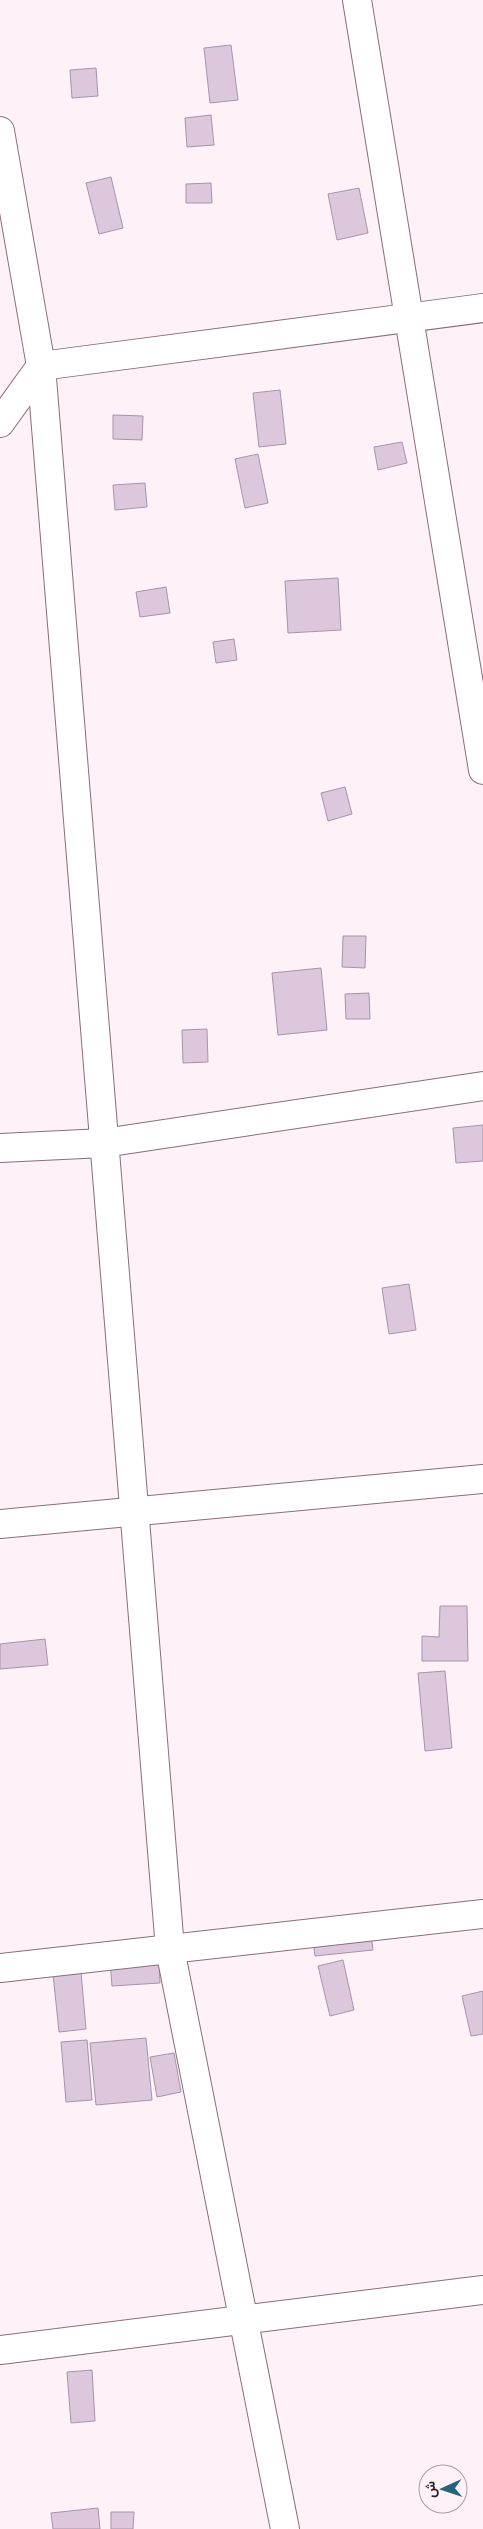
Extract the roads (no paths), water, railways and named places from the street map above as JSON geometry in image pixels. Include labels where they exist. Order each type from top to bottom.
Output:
[{"type":"street","points":[[357,0],[483,770]]},
{"type":"street","points":[[0,131],[41,366],[170,1949],[285,2529]]},
{"type":"street","points":[[0,423],[41,366],[483,308]]},
{"type":"street","points":[[0,1148],[104,1144],[483,1086]]},
{"type":"street","points":[[0,1524],[483,1479]]},
{"type":"street","points":[[0,1968],[483,1914]]},
{"type":"street","points":[[0,2350],[483,2290]]}]
